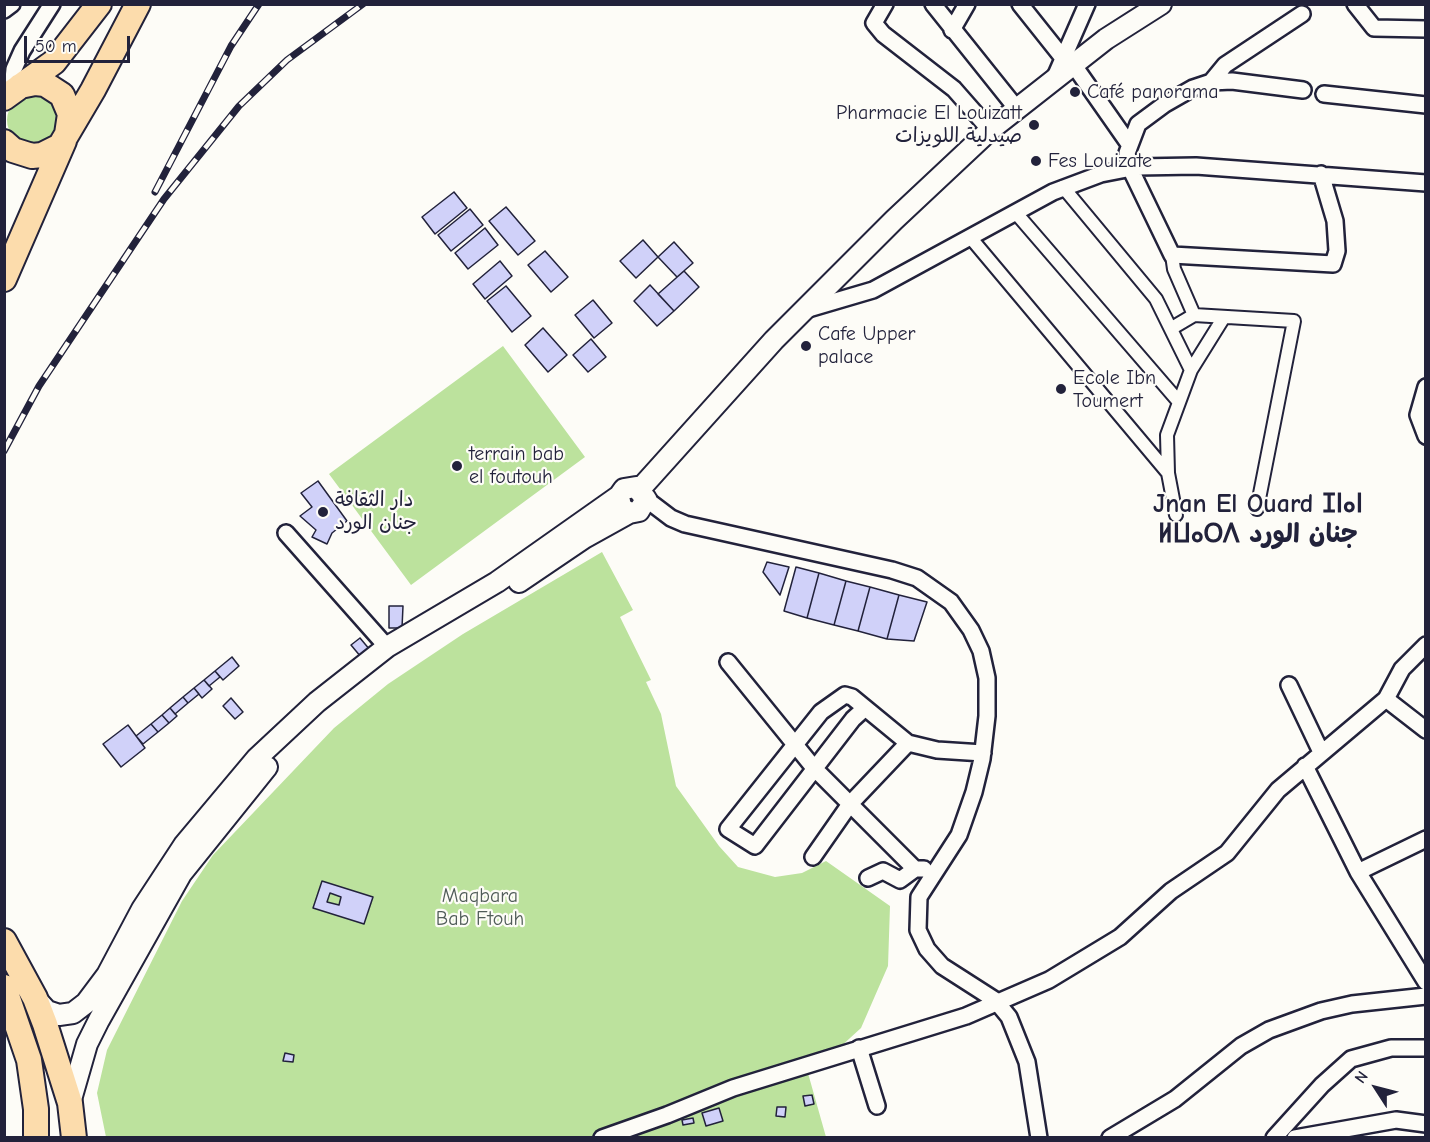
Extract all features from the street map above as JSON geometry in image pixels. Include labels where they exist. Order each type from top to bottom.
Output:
[{"type":"main road","points":[[9,93],[54,62],[99,4]]},
{"type":"main road","points":[[4,279],[67,136],[140,8]]},
{"type":"main road","points":[[5,143],[13,150],[32,156],[51,152],[67,136],[70,124],[67,104],[54,88],[35,83],[9,93]]},
{"type":"main road","points":[[4,941],[35,998],[70,1103],[74,1137]]},
{"type":"main road","points":[[4,987],[29,1060],[36,1109],[36,1137]]},
{"type":"street","points":[[4,10],[12,4]]},
{"type":"street","points":[[9,93],[22,51],[52,4]]},
{"type":"street","points":[[885,4],[874,23],[883,34],[954,89],[990,130]]},
{"type":"street","points":[[933,4],[1017,109]]},
{"type":"street","points":[[952,30],[967,4]]},
{"type":"street","points":[[1020,4],[1068,61],[1129,144]]},
{"type":"street","points":[[1068,61],[1087,4]]},
{"type":"street","points":[[361,675],[504,592],[634,502],[774,340],[894,220],[990,130],[1055,77],[1068,61],[1161,4]]},
{"type":"street","points":[[1355,4],[1374,28],[1425,29]]},
{"type":"street","points":[[1211,82],[1226,65],[1302,14]]},
{"type":"street","points":[[1194,315],[1174,268],[1172,255],[1130,168],[1128,153],[1134,130],[1148,116],[1192,88],[1211,82],[1232,81],[1303,90]]},
{"type":"street","points":[[1324,94],[1425,105]]},
{"type":"street","points":[[805,310],[873,290],[1063,188],[1087,178],[1130,168],[1196,166],[1425,183]]},
{"type":"street","points":[[1172,255],[1334,264],[1337,251],[1335,221],[1321,174]]},
{"type":"street","points":[[1063,188],[1156,299],[1191,370]]},
{"type":"street","points":[[1016,213],[1179,402]]},
{"type":"street","points":[[970,237],[1168,473]]},
{"type":"street","points":[[1172,328],[1194,315],[1294,321],[1257,509]]},
{"type":"street","points":[[1176,515],[1168,473],[1167,435],[1191,370],[1224,317]]},
{"type":"street","points":[[1425,387],[1419,415],[1425,436]]},
{"type":"street","points":[[634,502],[696,527],[892,570],[917,578],[940,592],[963,616],[977,640],[985,664],[988,698],[983,753],[974,792],[958,835],[923,890],[918,904],[918,930],[922,940],[942,966],[999,1002],[1010,1017],[1021,1044],[1032,1085],[1040,1137]]},
{"type":"street","points":[[35,998],[47,1011],[59,1015],[73,1013],[86,1003],[107,975],[162,876],[209,814],[262,763],[327,710],[387,647],[634,502]]},
{"type":"street","points":[[286,534],[387,647]]},
{"type":"street","points":[[602,1137],[667,1115],[733,1088],[946,1023],[1049,980],[1119,937],[1171,891],[1232,850],[1272,797],[1321,752],[1386,699],[1402,669],[1425,645]]},
{"type":"street","points":[[728,662],[814,768],[915,869]]},
{"type":"street","points":[[1289,686],[1321,752]]},
{"type":"street","points":[[864,709],[814,768],[755,846],[728,829],[821,712],[845,695],[852,698],[908,743],[937,750],[983,753]]},
{"type":"street","points":[[1386,699],[1422,725]]},
{"type":"street","points":[[813,856],[850,804],[908,743]]},
{"type":"street","points":[[70,1103],[87,1044],[181,874],[262,763]]},
{"type":"street","points":[[1305,766],[1358,872],[1425,982]]},
{"type":"street","points":[[1358,872],[1425,839]]},
{"type":"street","points":[[868,878],[883,872],[900,880],[915,869],[936,870]]},
{"type":"street","points":[[1110,1137],[1175,1099],[1241,1046],[1269,1030],[1321,1011],[1352,1004],[1425,996]]},
{"type":"street","points":[[859,1048],[877,1106]]},
{"type":"street","points":[[1274,1137],[1322,1085],[1351,1059],[1391,1048],[1425,1048]]},
{"type":"street","points":[[1296,1137],[1396,1120],[1425,1124]]},
{"type":"green space","points":[[27,95],[37,95],[50,102],[57,115],[57,125],[50,138],[37,145],[27,145],[18,141],[11,134],[7,125],[7,115],[11,106],[18,99]]},
{"type":"green space","name":"terrain bab el foutouh","points":[[503,346],[585,457],[411,585],[329,474]]},
{"type":"green space","name":"Maqbara Bab Ftouh","points":[[602,552],[633,610],[620,617],[651,680],[646,682],[661,714],[676,786],[719,846],[738,867],[775,877],[802,873],[826,861],[890,906],[888,966],[861,1028],[838,1049],[804,1059],[826,1137],[106,1137],[97,1093],[107,1050],[182,901],[213,855],[334,728],[388,684],[463,634]]},
{"type":"building","points":[[454,192],[467,208],[435,234],[422,217]]},
{"type":"building","points":[[506,207],[535,241],[518,255],[489,221]]},
{"type":"building","points":[[470,209],[483,225],[451,251],[438,235]]},
{"type":"building","points":[[485,228],[498,245],[468,269],[455,253]]},
{"type":"building","points":[[643,240],[658,257],[636,278],[620,261]]},
{"type":"building","points":[[674,242],[693,263],[677,277],[658,257]]},
{"type":"building","points":[[545,251],[568,277],[551,292],[528,265]]},
{"type":"building","points":[[500,261],[512,276],[485,299],[473,284]]},
{"type":"building","points":[[684,271],[699,287],[674,311],[658,294]]},
{"type":"building","points":[[650,285],[674,311],[657,326],[634,301]]},
{"type":"building","points":[[506,286],[531,316],[512,332],[487,301]]},
{"type":"building","points":[[593,300],[612,323],[594,338],[575,315]]},
{"type":"building","points":[[543,328],[567,355],[548,372],[525,345]]},
{"type":"building","points":[[591,339],[606,357],[588,372],[573,355]]},
{"type":"building","name":"دار الثقافة جنان الورد","points":[[318,481],[347,521],[332,533],[327,544],[312,537],[316,530],[300,516],[312,507],[301,493]]},
{"type":"building","points":[[767,562],[789,567],[780,595],[763,572]]},
{"type":"building","points":[[796,567],[819,573],[807,618],[784,611]]},
{"type":"building","points":[[819,573],[846,581],[834,625],[807,618]]},
{"type":"building","points":[[846,581],[870,587],[858,631],[834,625]]},
{"type":"building","points":[[870,587],[899,595],[887,639],[858,631]]},
{"type":"building","points":[[899,595],[927,602],[914,641],[887,639]]},
{"type":"building","points":[[389,606],[403,606],[402,628],[389,628]]},
{"type":"building","points":[[360,638],[370,650],[361,657],[351,645]]},
{"type":"building","points":[[232,657],[239,666],[223,680],[215,671]]},
{"type":"building","points":[[215,671],[220,677],[209,686],[204,680]]},
{"type":"building","points":[[204,680],[212,689],[202,698],[194,688]]},
{"type":"building","points":[[194,688],[199,694],[188,703],[183,697]]},
{"type":"building","points":[[183,697],[188,703],[175,714],[170,708]]},
{"type":"building","points":[[231,698],[243,712],[235,719],[223,706]]},
{"type":"building","points":[[170,708],[177,716],[169,723],[162,715]]},
{"type":"building","points":[[162,715],[169,723],[158,732],[151,724]]},
{"type":"building","points":[[151,724],[158,732],[143,744],[136,736]]},
{"type":"building","points":[[128,725],[145,748],[121,767],[103,744]]},
{"type":"building","points":[[322,881],[373,897],[364,924],[313,908]],"holes":[[[330,893],[341,897],[339,905],[327,902]]]},
{"type":"building","points":[[285,1053],[294,1055],[293,1062],[283,1061]]},
{"type":"building","points":[[812,1095],[814,1104],[805,1106],[803,1096]]},
{"type":"building","points":[[777,1107],[786,1107],[785,1117],[776,1116]]},
{"type":"building","points":[[719,1108],[723,1121],[706,1126],[702,1113]]},
{"type":"building","points":[[693,1118],[694,1123],[683,1125],[682,1120]]},
{"type":"railway","points":[[155,192],[231,46],[259,4]]},
{"type":"railway","points":[[4,451],[39,386],[164,199],[239,106],[287,60],[363,4]]},
{"type":"place","name":"Café panorama","points":[[1075,92]]},
{"type":"place","name":"Pharmacie El Louizatt صيدلية اللويزات","points":[[1034,125]]},
{"type":"place","name":"Fes Louizate","points":[[1036,161]]},
{"type":"place","name":"Cafe Upper palace","points":[[806,346]]},
{"type":"place","name":"Ecole Ibn Toumert","points":[[1061,389]]},
{"type":"place","name":"terrain bab el foutouh","points":[[457,466]]},
{"type":"place","name":"دار الثقافة جنان الورد","points":[[323,512]]},
{"type":"district","name":"Jnan El Ouard ⵊⵏⴰⵏ ⵍⵡⴰⵔⴷ جنان الورد","points":[[1258,520]]}]
